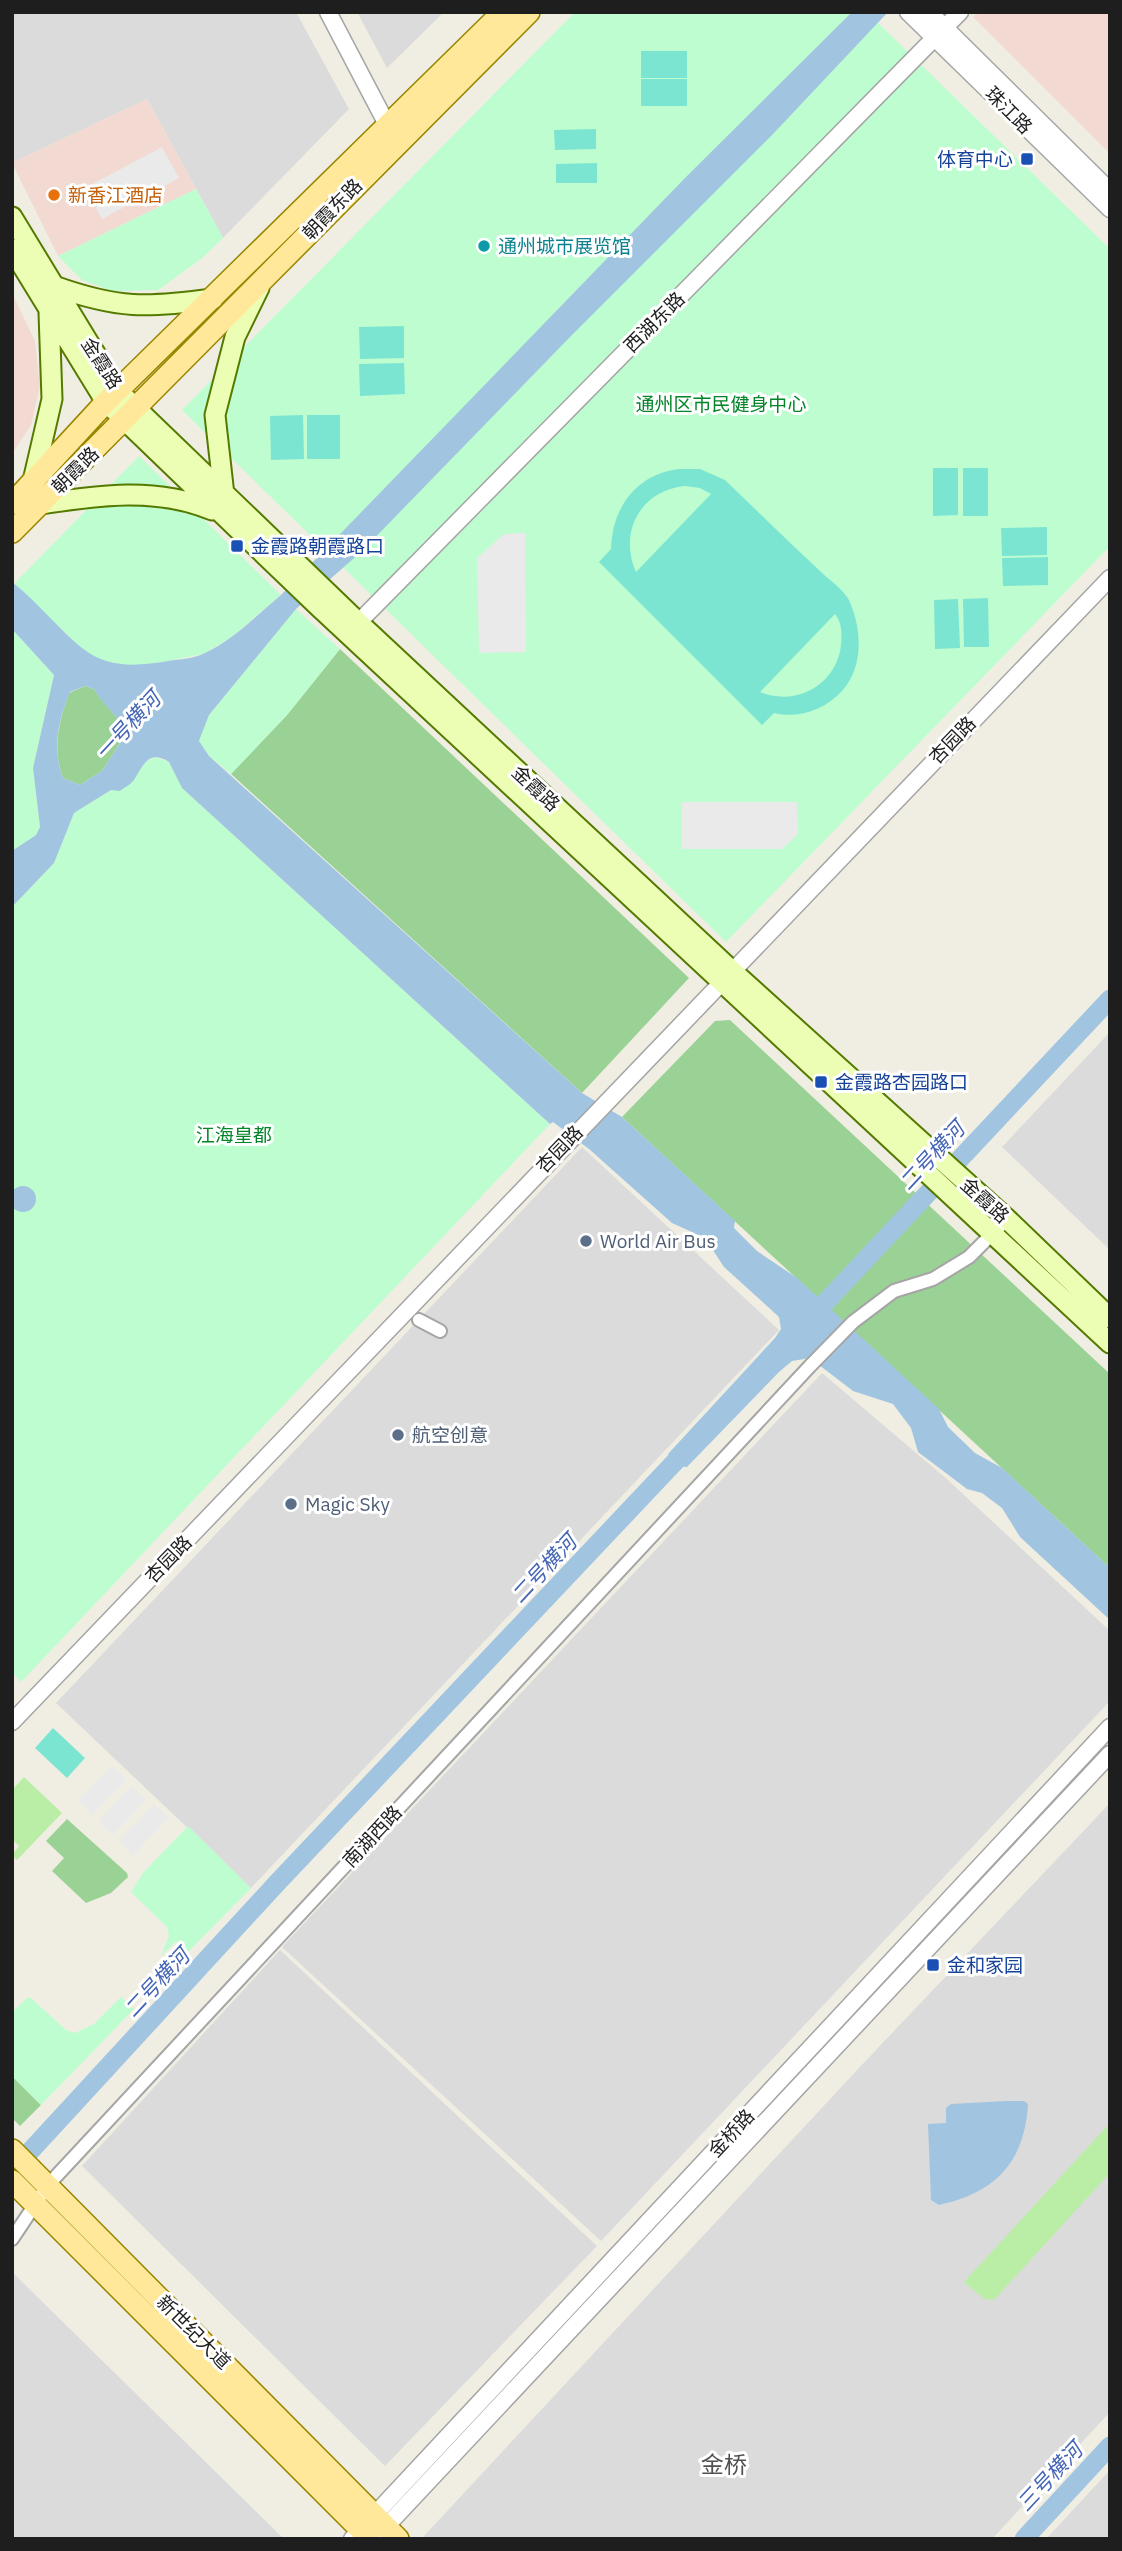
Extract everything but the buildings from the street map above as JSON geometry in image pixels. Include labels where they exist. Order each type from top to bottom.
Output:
[{"type":"main road","name":"朝霞东路","points":[[131,414],[265,278],[503,12]]},
{"type":"main road","name":"朝霞东路","points":[[112,397],[213,299],[528,12]]},
{"type":"main road","name":"金霞路","points":[[12,217],[54,286],[112,397]]},
{"type":"main road","name":"金霞路","points":[[12,249],[49,308],[112,397],[223,504],[288,577],[327,604],[354,628],[726,976],[927,1174],[1007,1219],[1110,1318]]},
{"type":"main road","points":[[41,504],[131,493],[223,504],[215,415],[234,337],[265,278]]},
{"type":"main road","points":[[54,286],[121,306],[166,305],[213,299]]},
{"type":"main road","points":[[33,481],[52,398],[49,308]]},
{"type":"main road","name":"朝霞路","points":[[12,504],[112,397]]},
{"type":"main road","name":"朝霞路","points":[[12,533],[131,414]]},
{"type":"main road","name":"金霞路","points":[[223,504],[289,556],[327,604]]},
{"type":"main road","name":"金霞路","points":[[726,976],[943,1161],[992,1234],[1110,1343]]},
{"type":"main road","name":"新世纪大道","points":[[12,2150],[374,2532]]},
{"type":"main road","name":"新世纪大道","points":[[12,2181],[374,2532]]},
{"type":"street","points":[[328,12],[392,134]]},
{"type":"street","name":"珠江路","points":[[908,12],[940,32],[1110,191]]},
{"type":"street","name":"珠江路","points":[[929,12],[940,32],[1110,209]]},
{"type":"street","name":"西湖东路","points":[[354,628],[960,12]]},
{"type":"street","name":"杏园路","points":[[12,1722],[568,1139],[1110,578]]},
{"type":"street","name":"南湖西路","points":[[12,2239],[48,2185],[810,1366],[853,1322],[894,1292],[933,1279],[969,1256],[1007,1219]]},
{"type":"street","points":[[419,1320],[440,1331]]},
{"type":"street","name":"金桥路","points":[[374,2532],[1110,1727]]},
{"type":"street","name":"金桥路","points":[[374,2532],[1110,1754]]},
{"type":"shaded area","points":[[12,12],[296,12],[349,109],[223,238],[147,99],[12,163]]},
{"type":"shaded area","points":[[357,12],[444,12],[387,68]]},
{"type":"shaded area","points":[[979,12],[1110,12],[1110,154],[973,17]]},
{"type":"shaded area","points":[[641,51],[687,51],[687,78],[641,78]]},
{"type":"shaded area","points":[[641,79],[687,79],[687,106],[641,106]]},
{"type":"shaded area","points":[[147,99],[196,189],[58,256],[12,163]]},
{"type":"shaded area","points":[[596,129],[596,149],[555,150],[554,130]]},
{"type":"shaded area","points":[[162,147],[179,178],[102,219],[85,188]]},
{"type":"shaded area","points":[[597,163],[597,183],[556,183],[556,164]]},
{"type":"shaded area","points":[[12,293],[35,341],[40,386],[31,425],[12,454]]},
{"type":"shaded area","points":[[404,326],[404,358],[360,359],[359,327]]},
{"type":"shaded area","points":[[404,363],[405,394],[360,396],[359,364]]},
{"type":"shaded area","points":[[303,415],[304,459],[271,460],[270,416]]},
{"type":"shaded area","points":[[307,415],[340,415],[340,459],[307,459]]},
{"type":"shaded area","points":[[933,468],[958,468],[958,515],[933,516]]},
{"type":"shaded area","points":[[963,468],[988,468],[988,516],[963,516]]},
{"type":"shaded area","points":[[700,469],[725,480],[846,596],[853,611],[859,647],[854,671],[835,698],[802,714],[774,713],[762,725],[599,562],[611,549],[616,519],[630,495],[639,485],[664,472]],"holes":[[[685,486],[700,488],[711,494],[636,572],[630,542],[637,516],[645,504],[656,496]],[[835,614],[841,628],[841,645],[838,659],[823,681],[801,694],[774,696],[760,692]]]},
{"type":"shaded area","points":[[1047,527],[1047,555],[1002,556],[1001,528]]},
{"type":"shaded area","points":[[525,533],[526,652],[479,653],[477,558],[504,534]]},
{"type":"shaded area","points":[[1048,557],[1048,585],[1003,586],[1002,558]]},
{"type":"shaded area","points":[[988,598],[989,647],[964,647],[963,599]]},
{"type":"shaded area","points":[[958,599],[960,648],[935,649],[934,600]]},
{"type":"shaded area","points":[[682,802],[797,802],[798,834],[782,849],[682,849]]},
{"type":"shaded area","points":[[1110,1032],[1110,1250],[1002,1147]]},
{"type":"shaded area","points":[[582,1147],[779,1330],[251,1888],[56,1703]]},
{"type":"shaded area","name":"金和家园","points":[[822,1373],[948,1480],[1110,1631],[1110,1701],[601,2241],[282,1947]]},
{"type":"shaded area","points":[[53,1728],[85,1758],[67,1778],[35,1748]]},
{"type":"shaded area","points":[[112,1766],[126,1780],[92,1815],[78,1801]]},
{"type":"shaded area","points":[[132,1786],[146,1800],[113,1835],[98,1821]]},
{"type":"shaded area","points":[[1110,1803],[1110,2412],[992,2539],[425,2539],[423,2537],[858,2069]]},
{"type":"shaded area","points":[[154,1804],[169,1818],[133,1855],[119,1841]]},
{"type":"shaded area","points":[[280,1950],[597,2246],[385,2466],[82,2166]]},
{"type":"shaded area","points":[[14,2274],[284,2539],[12,2539]]},
{"type":"shaded area","points":[[1110,2470],[1110,2539],[1046,2539]]},
{"type":"green space","name":"通州区市民健身中心","points":[[575,12],[867,12],[1110,249],[1110,546],[726,942],[182,410]]},
{"type":"green space","points":[[196,189],[223,238],[201,259],[158,290],[112,291],[82,280],[58,256]]},
{"type":"green space","points":[[139,456],[281,595],[229,639],[203,654],[147,665],[120,665],[94,657],[80,647],[14,584]]},
{"type":"green space","points":[[296,609],[340,649],[287,715],[231,774],[209,756],[199,741],[209,715]]},
{"type":"green space","points":[[12,629],[54,675],[33,768],[40,827],[36,835],[12,851]]},
{"type":"green space","points":[[340,649],[689,978],[582,1093],[231,774],[287,715]]},
{"type":"green space","points":[[85,686],[94,689],[126,734],[102,771],[80,785],[63,778],[57,745],[69,693]]},
{"type":"green space","name":"江海皇都","points":[[155,757],[169,762],[182,788],[550,1124],[21,1682],[12,1672],[12,907],[54,863],[74,813],[111,790],[134,780],[141,764]]},
{"type":"green space","points":[[730,1020],[1110,1374],[1110,1568],[622,1117],[715,1021]]},
{"type":"green space","points":[[24,1777],[62,1813],[17,1860],[12,1855],[19,1846],[12,1839],[12,1790]]},
{"type":"green space","points":[[67,1819],[127,1873],[128,1877],[111,1893],[86,1903],[52,1871],[64,1858],[46,1841]]},
{"type":"green space","points":[[188,1826],[251,1888],[187,1953],[176,1941],[161,1956],[169,1936],[167,1927],[131,1892],[143,1873]]},
{"type":"green space","points":[[121,1997],[134,2009],[41,2105],[12,2076],[12,2012],[27,1998],[31,1998],[66,2030],[75,2033],[94,2024]]},
{"type":"green space","points":[[12,2076],[41,2105],[20,2126],[12,2118]]},
{"type":"green space","points":[[1110,2123],[1110,2173],[994,2300],[984,2299],[964,2282]]},
{"type":"water","name":"一号横河","points":[[852,12],[888,12],[773,134],[361,552],[296,609],[209,715],[199,741],[209,756],[582,1093],[622,1117],[735,1221],[734,1228],[757,1251],[797,1278],[939,1409],[948,1427],[975,1453],[1002,1468],[1110,1568],[1110,1620],[1020,1537],[1002,1508],[982,1493],[967,1489],[918,1452],[911,1428],[893,1404],[853,1391],[810,1358],[792,1361],[779,1372],[687,1467],[672,1465],[668,1454],[775,1338],[781,1329],[779,1317],[724,1267],[705,1238],[672,1223],[589,1149],[553,1122],[550,1124],[182,788],[169,762],[162,758],[152,758],[144,764],[134,780],[120,791],[111,790],[74,813],[54,863],[12,907],[12,851],[36,835],[40,827],[33,768],[54,675],[12,629],[12,582],[82,648],[102,660],[146,664],[191,658],[215,648],[281,595],[686,177]],"holes":[[[85,686],[94,689],[126,734],[102,771],[80,785],[63,778],[58,756],[58,735],[70,692]]]},
{"type":"water","points":[[23,1186],[32,1190],[36,1199],[32,1208],[23,1212],[14,1208],[10,1199],[14,1190]]},
{"type":"water","points":[[1024,2101],[1028,2104],[1021,2143],[1003,2172],[991,2183],[959,2200],[939,2205],[931,2200],[928,2124],[946,2123],[946,2108],[951,2104]]},
{"type":"waterway","name":"二号横河","points":[[807,1322],[1110,999]]},
{"type":"waterway","name":"二号横河","points":[[12,2171],[277,1883],[688,1448]]},
{"type":"waterway","name":"三号横河","points":[[1024,2539],[1110,2446]]},
{"type":"place","name":"体育中心","points":[[1027,159]]},
{"type":"place","name":"新香江酒店","points":[[54,195]]},
{"type":"place","name":"通州城市展览馆","points":[[484,246]]},
{"type":"place","name":"金霞路朝霞路口","points":[[237,546]]},
{"type":"place","name":"金霞路杏园路口","points":[[821,1082]]},
{"type":"place","name":"World Air Bus","points":[[586,1241]]},
{"type":"place","name":"航空创意","points":[[398,1435]]},
{"type":"place","name":"Magic Sky","points":[[291,1504]]},
{"type":"place","name":"金和家园","points":[[933,1965]]},
{"type":"district","name":"金桥","points":[[724,2465]]}]
